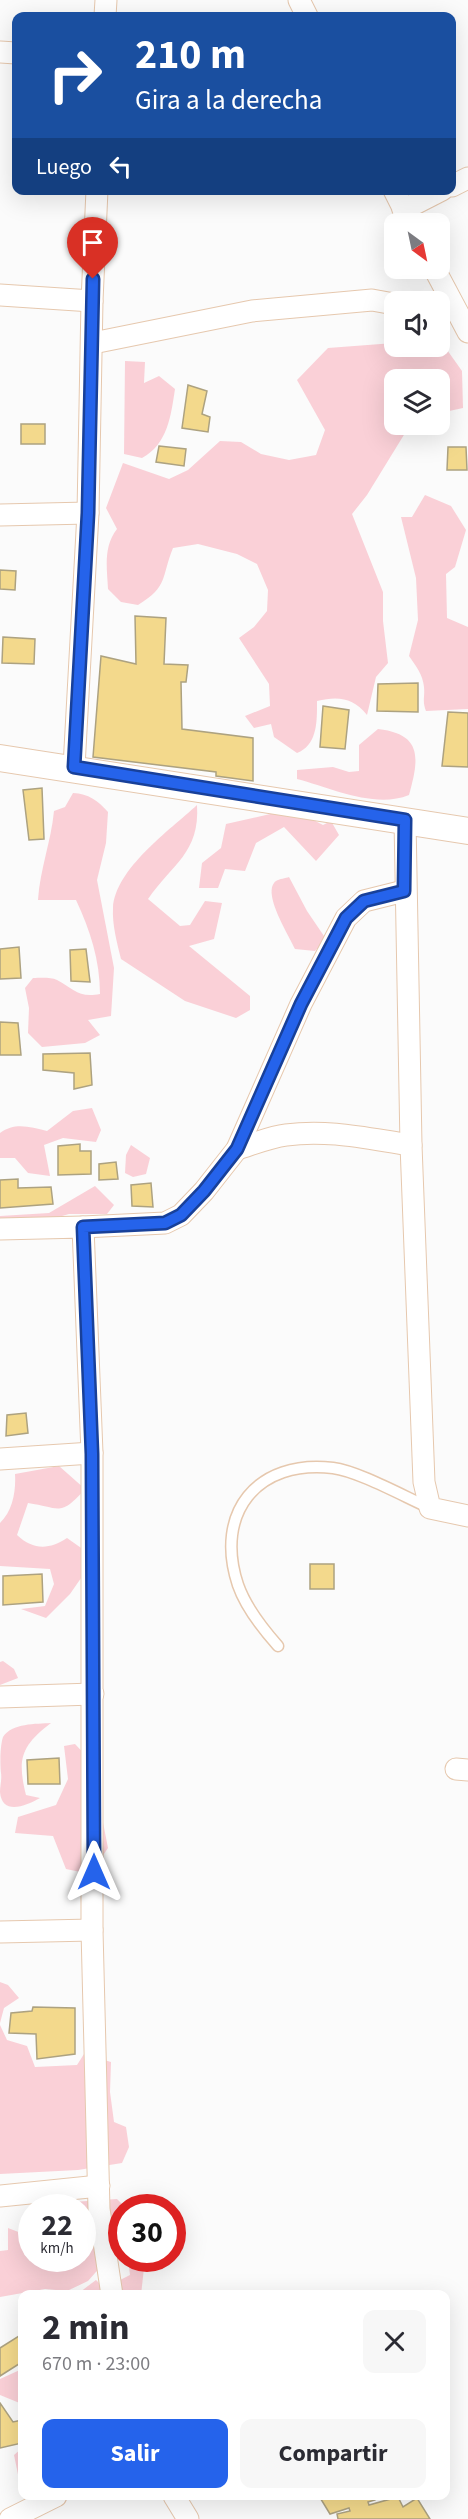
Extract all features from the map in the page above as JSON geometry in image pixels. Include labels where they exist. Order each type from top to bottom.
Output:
[{"type":"street","points":[[74,767],[88,513],[92,301],[97,195]]},
{"type":"street","points":[[396,195],[405,213]]},
{"type":"street","points":[[412,213],[436,195]]},
{"type":"street","points":[[440,279],[465,327]]},
{"type":"street","points":[[0,295],[92,301]]},
{"type":"street","points":[[93,343],[252,311],[372,300],[384,302]]},
{"type":"street","points":[[450,320],[465,327]]},
{"type":"street","points":[[0,515],[88,513]]},
{"type":"street","points":[[0,758],[74,767],[468,831]]},
{"type":"street","points":[[405,820],[404,891],[411,1145],[424,1482],[430,1508],[468,1516]]},
{"type":"street","points":[[0,1229],[165,1223],[181,1215],[204,1191],[237,1149],[301,1004],[346,918],[364,901],[404,891]]},
{"type":"street","points":[[237,1149],[285,1135],[316,1133],[349,1134],[411,1145]]},
{"type":"street","points":[[83,1227],[92,1454],[92,1930],[99,2209],[111,2290]]},
{"type":"street","points":[[0,1459],[92,1454]]},
{"type":"street","points":[[0,1697],[93,1694]]},
{"type":"street","points":[[0,1932],[92,1930]]},
{"type":"street","points":[[0,2196],[99,2186]]},
{"type":"street","points":[[10,2519],[48,2500]]},
{"type":"street","points":[[176,2500],[188,2519]]},
{"type":"lane","points":[[278,1646],[248,1606],[238,1585],[231,1550],[238,1510],[254,1487],[271,1475],[301,1467],[335,1468],[430,1508]]},
{"type":"shaded area","points":[[384,344],[384,357],[450,357],[450,354],[462,371],[463,408],[450,411],[450,369],[384,369],[384,435],[404,435],[367,495],[352,514],[383,592],[383,621],[388,663],[376,677],[367,715],[362,709],[345,700],[317,701],[313,738],[304,749],[297,753],[274,737],[271,724],[254,728],[245,716],[270,706],[269,684],[239,638],[254,627],[267,611],[268,590],[257,564],[237,554],[198,544],[173,548],[163,580],[155,592],[138,605],[121,602],[108,589],[108,550],[117,529],[106,508],[123,463],[169,479],[188,470],[220,441],[241,442],[261,454],[289,460],[316,455],[325,430],[297,380],[328,348]]},
{"type":"shaded area","points":[[125,361],[145,362],[144,383],[159,376],[175,389],[170,419],[163,437],[151,452],[142,458],[124,454]]},
{"type":"shaded area","points":[[425,495],[451,506],[466,530],[455,567],[446,574],[447,618],[468,627],[468,709],[426,711],[422,678],[409,656],[418,620],[416,578],[401,517],[412,517]]},
{"type":"shaded area","points":[[378,729],[403,736],[414,750],[415,770],[409,795],[382,800],[353,796],[297,779],[297,770],[333,767],[349,772],[359,771],[359,745]]},
{"type":"shaded area","points":[[73,793],[92,798],[108,812],[106,843],[97,880],[114,968],[111,1016],[88,1020],[100,1035],[85,1043],[42,1047],[28,1033],[29,1008],[25,988],[33,978],[55,979],[81,994],[100,994],[93,945],[76,900],[38,900],[54,811],[65,807]]},
{"type":"shaded area","points":[[197,805],[197,821],[189,847],[148,899],[180,926],[190,925],[205,901],[222,903],[214,939],[189,946],[250,996],[250,1010],[236,1018],[185,1001],[121,959],[115,934],[113,908],[116,893],[123,879],[159,838]]},
{"type":"shaded area","points":[[292,809],[323,825],[331,821],[339,835],[316,861],[284,827],[256,843],[245,871],[225,869],[218,888],[199,888],[202,863],[221,848],[226,824]]},
{"type":"shaded area","points":[[289,877],[307,911],[326,939],[315,951],[295,949],[274,904],[272,887],[276,881]]},
{"type":"shaded area","points":[[92,1108],[101,1130],[96,1142],[63,1138],[44,1145],[50,1176],[28,1173],[15,1158],[0,1158],[0,1133],[11,1127],[23,1126],[47,1131],[73,1111]]},
{"type":"shaded area","points":[[131,1145],[150,1158],[146,1174],[133,1177],[125,1173],[126,1155]]},
{"type":"shaded area","points":[[95,1186],[114,1205],[107,1214],[69,1214],[0,1234],[0,1216],[49,1213]]},
{"type":"shaded area","points":[[59,1466],[85,1489],[65,1507],[54,1508],[28,1503],[17,1535],[41,1547],[54,1545],[67,1538],[84,1550],[88,1568],[70,1594],[46,1618],[21,1609],[45,1606],[54,1584],[50,1569],[0,1566],[0,1523],[13,1500],[15,1474]]},
{"type":"shaded area","points":[[3,1661],[14,1669],[18,1678],[0,1685],[0,1662]]},
{"type":"shaded area","points":[[51,1723],[33,1739],[22,1762],[26,1795],[40,1798],[22,1806],[10,1807],[5,1804],[0,1792],[0,1755],[3,1737],[7,1732],[18,1727]]},
{"type":"shaded area","points":[[75,1744],[91,1761],[108,1848],[90,1874],[66,1869],[53,1836],[15,1833],[18,1817],[56,1805],[68,1779],[64,1746]]},
{"type":"shaded area","points":[[0,1982],[8,1985],[19,1998],[4,2008],[0,2023]]},
{"type":"shaded area","points":[[0,2025],[7,2040],[27,2046],[35,2067],[77,2065],[84,2054],[111,2062],[110,2092],[114,2122],[126,2127],[129,2147],[122,2163],[78,2170],[0,2174]]},
{"type":"shaded area","points":[[96,2200],[108,2200],[108,2258],[96,2272]]},
{"type":"shaded area","points":[[8,2228],[18,2232],[18,2272],[96,2272],[88,2281],[69,2290],[18,2290],[18,2294],[0,2297],[0,2251],[8,2250]]},
{"type":"shaded area","points":[[130,2272],[144,2272],[142,2290],[83,2290],[96,2280],[104,2288],[130,2275]]},
{"type":"shaded area","points":[[18,2371],[18,2402],[0,2395],[0,2379]]},
{"type":"shaded area","points":[[18,2452],[18,2474],[14,2455]]},
{"type":"building","points":[[188,385],[207,391],[202,414],[210,417],[208,432],[182,428]]},
{"type":"building","points":[[21,424],[45,424],[45,444],[21,444]]},
{"type":"building","points":[[159,446],[186,449],[184,466],[156,462]]},
{"type":"building","points":[[448,447],[466,447],[467,470],[447,470]]},
{"type":"building","points":[[0,570],[16,571],[15,590],[0,589]]},
{"type":"building","points":[[135,616],[166,618],[164,664],[188,665],[186,682],[181,682],[182,729],[253,738],[253,781],[216,776],[216,772],[93,757],[101,656],[136,664]]},
{"type":"building","points":[[3,637],[35,639],[34,664],[2,663]]},
{"type":"building","points":[[418,683],[418,712],[377,711],[378,684]]},
{"type":"building","points":[[323,706],[349,710],[345,749],[320,747]]},
{"type":"building","points":[[448,712],[468,713],[468,767],[442,766]]},
{"type":"building","points":[[42,788],[44,839],[29,840],[23,790]]},
{"type":"building","points":[[19,947],[21,978],[0,979],[0,949]]},
{"type":"building","points":[[86,949],[90,982],[71,981],[70,950]]},
{"type":"building","points":[[0,1022],[18,1023],[21,1055],[0,1055]]},
{"type":"building","points":[[90,1053],[92,1085],[74,1089],[74,1073],[43,1070],[43,1054]]},
{"type":"building","points":[[80,1144],[80,1151],[91,1151],[91,1174],[58,1175],[58,1146]]},
{"type":"building","points":[[116,1162],[118,1179],[99,1180],[99,1164]]},
{"type":"building","points":[[18,1179],[18,1188],[51,1187],[53,1204],[0,1208],[0,1180]]},
{"type":"building","points":[[151,1183],[153,1207],[132,1206],[131,1185]]},
{"type":"building","points":[[26,1413],[28,1433],[6,1436],[7,1415]]},
{"type":"building","points":[[310,1564],[334,1564],[334,1589],[310,1589]]},
{"type":"building","points":[[42,1574],[43,1602],[3,1605],[3,1576]]},
{"type":"building","points":[[59,1758],[60,1784],[28,1784],[27,1760]]},
{"type":"building","points":[[33,2007],[75,2008],[75,2054],[37,2059],[36,2034],[9,2033],[11,2013],[32,2011]]},
{"type":"building","points":[[18,2337],[18,2365],[0,2376],[0,2348]]},
{"type":"building","points":[[0,2403],[13,2422],[18,2421],[18,2444],[0,2448]]},
{"type":"building","points":[[321,2500],[375,2500],[368,2502],[369,2505],[387,2500],[400,2500],[403,2507],[414,2500],[418,2500],[430,2519],[338,2519],[337,2514],[350,2511],[349,2508],[330,2514]]},
{"type":"route","points":[[93,279],[88,513],[74,767],[405,820],[404,891],[364,901],[346,918],[301,1004],[237,1149],[204,1191],[181,1215],[165,1223],[125,1227],[83,1227],[92,1454],[94,1872]]}]
